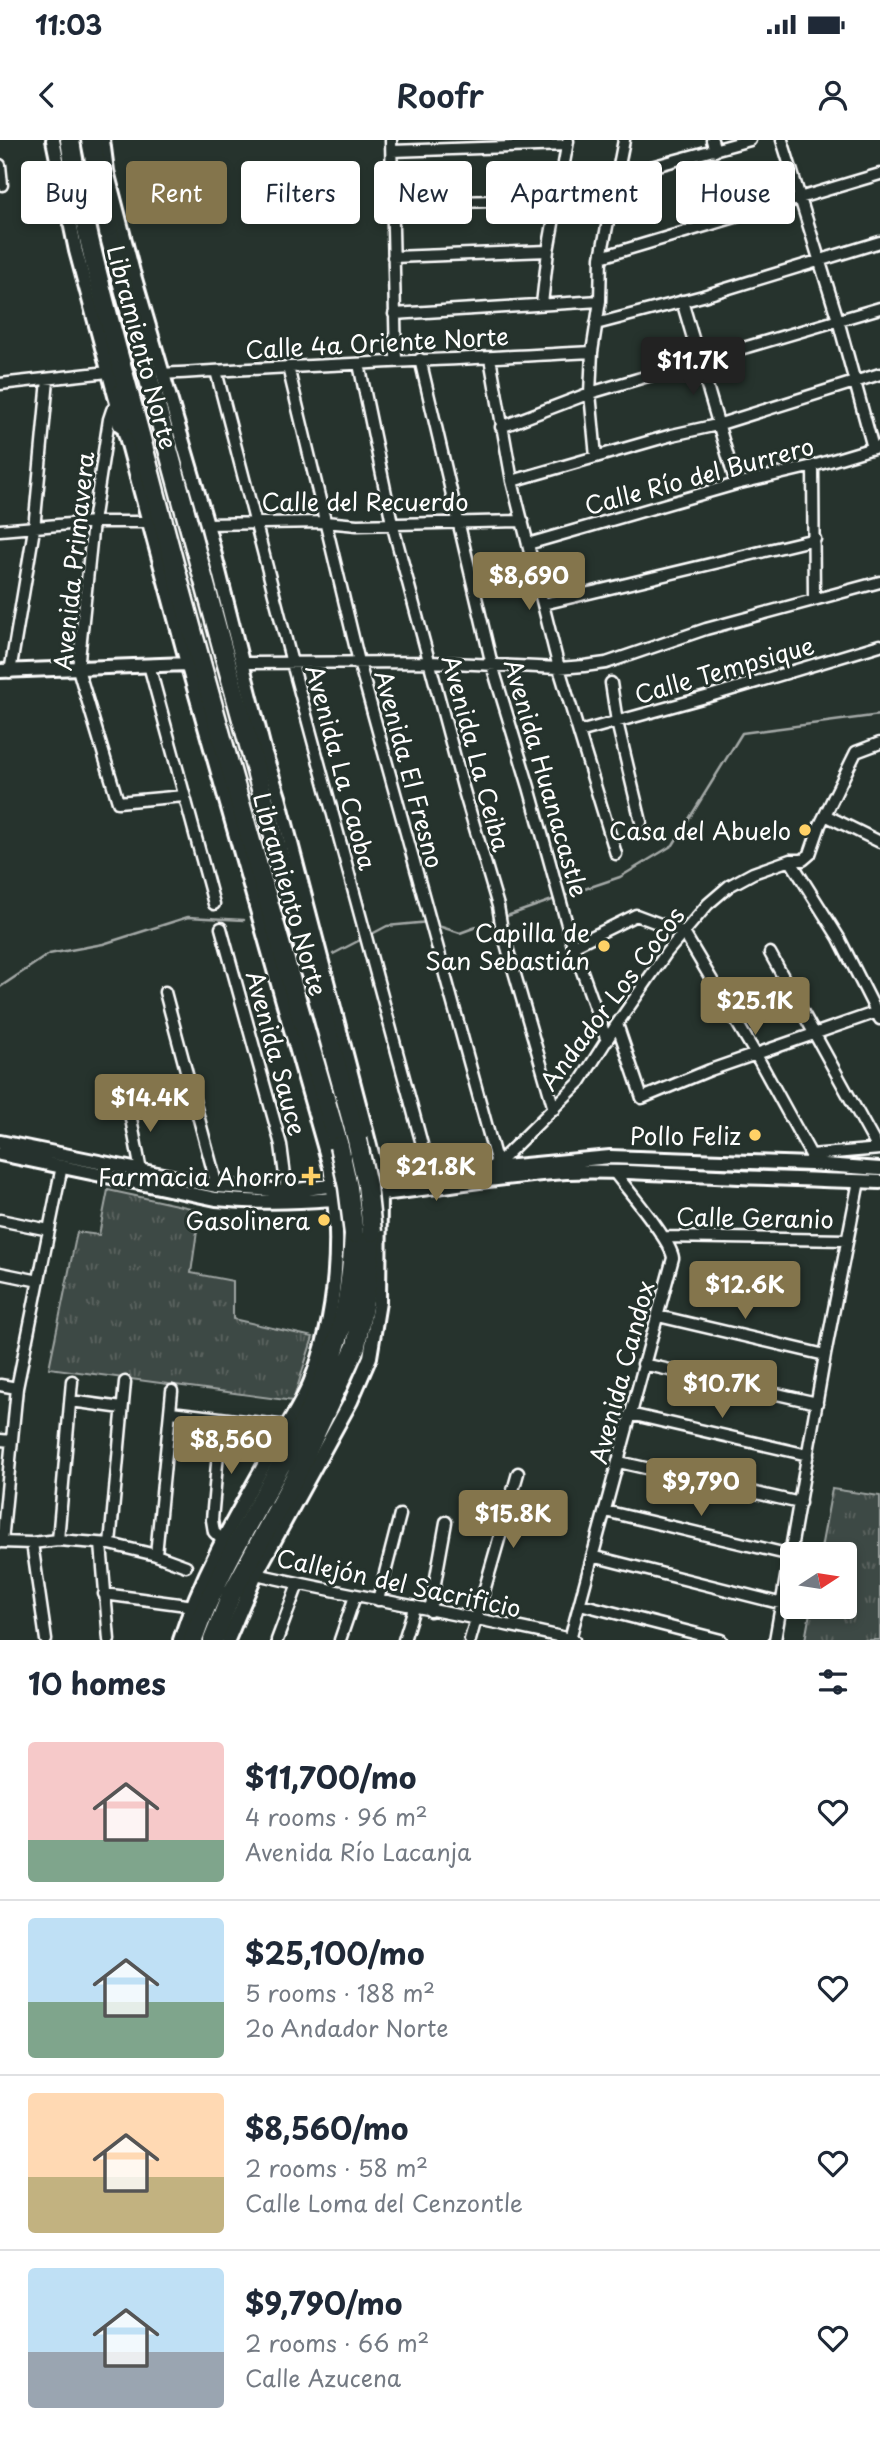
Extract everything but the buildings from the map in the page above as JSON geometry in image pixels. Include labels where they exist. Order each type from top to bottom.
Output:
[{"type":"highway","name":"Libramiento Norte","points":[[71,140],[76,179],[116,373],[255,859],[331,1143],[363,1233],[373,1246],[356,1346],[296,1475],[231,1595],[213,1640]]},
{"type":"highway","name":"Libramiento Norte","points":[[91,140],[110,237],[278,849],[361,1133],[367,1185],[363,1233],[337,1343],[320,1387],[217,1586],[193,1640]]},
{"type":"highway","points":[[146,362],[171,402]]},
{"type":"highway","points":[[116,373],[122,423]]},
{"type":"highway","points":[[265,754],[278,849]]},
{"type":"highway","points":[[234,829],[255,859]]},
{"type":"street","name":"Libramiento Norte","points":[[53,140],[76,251],[116,373],[122,423],[187,664],[234,829],[331,1143],[336,1240],[334,1283],[324,1339],[310,1384],[222,1541],[180,1640]]},
{"type":"street","points":[[103,140],[107,171],[133,272],[207,524],[265,754],[279,797],[361,1133],[379,1187],[379,1302],[370,1357],[351,1401],[256,1574],[228,1640]]},
{"type":"street","points":[[620,161],[624,140]]},
{"type":"street","points":[[662,162],[713,145],[750,140]]},
{"type":"street","points":[[782,140],[876,447]]},
{"type":"street","points":[[392,145],[567,142],[564,161]]},
{"type":"street","points":[[0,165],[2,185]]},
{"type":"street","points":[[601,257],[880,174]]},
{"type":"street","points":[[392,224],[396,360]]},
{"type":"street","points":[[542,304],[552,224]]},
{"type":"street","points":[[596,457],[590,393],[592,352],[600,301],[601,257],[608,224]]},
{"type":"street","points":[[596,324],[880,242]]},
{"type":"street","points":[[393,257],[548,251]]},
{"type":"street","points":[[394,314],[600,301]]},
{"type":"street","points":[[682,301],[736,484]]},
{"type":"street","points":[[501,427],[590,393],[880,308]]},
{"type":"street","name":"Calle 4a Oriente Norte","points":[[163,374],[592,352]]},
{"type":"street","points":[[490,358],[512,481],[559,668],[616,854]]},
{"type":"street","name":"Avenida Huanacastle","points":[[421,359],[492,664],[573,946],[607,1041]]},
{"type":"street","name":"Avenida La Ceiba","points":[[359,364],[392,523],[498,906],[502,930],[554,1110]]},
{"type":"street","name":"Avenida El Fresno","points":[[288,367],[359,662],[495,1160],[495,1174]]},
{"type":"street","name":"Avenida La Caoba","points":[[216,371],[430,1174]]},
{"type":"street","points":[[0,384],[116,373]]},
{"type":"street","points":[[512,481],[717,425],[880,374]]},
{"type":"street","points":[[48,380],[34,529],[5,671],[187,664]]},
{"type":"street","name":"Avenida Primavera","points":[[118,405],[112,410],[109,419],[93,522],[78,669],[118,802],[184,796]]},
{"type":"street","name":"Calle Río del Burrero","points":[[528,544],[876,447]]},
{"type":"street","points":[[813,466],[814,599]]},
{"type":"street","name":"Calle del Recuerdo","points":[[207,524],[325,522],[357,525],[523,520]]},
{"type":"street","points":[[0,530],[93,522],[149,522]]},
{"type":"street","points":[[543,604],[815,539]]},
{"type":"street","points":[[244,663],[430,662],[559,668],[606,663],[706,629],[880,582]]},
{"type":"street","name":"Calle Tempsique","points":[[579,732],[880,645]]},
{"type":"street","points":[[149,665],[214,904]]},
{"type":"street","points":[[611,683],[617,722],[641,822]]},
{"type":"street","points":[[880,743],[856,752],[825,815],[880,842]]},
{"type":"street","name":"Andador Los Cocos","points":[[495,1174],[580,1082],[667,952],[708,904],[729,886],[753,873],[790,860],[803,860],[810,854],[825,815]]},
{"type":"street","points":[[617,1024],[642,1098],[815,1031],[879,1014],[839,938],[790,860]]},
{"type":"street","points":[[573,946],[636,915],[684,933],[755,1054],[811,1160]]},
{"type":"street","name":"Avenida Sauce","points":[[220,928],[281,1144],[287,1191]]},
{"type":"street","points":[[770,953],[879,1149],[811,1160]]},
{"type":"street","points":[[164,992],[217,1186]]},
{"type":"street","points":[[128,1103],[141,1171]]},
{"type":"street","points":[[331,1143],[337,1149],[353,1148],[364,1136],[361,1133]]},
{"type":"street","points":[[0,1143],[217,1186],[334,1193]]},
{"type":"street","points":[[0,1154],[216,1199],[280,1203],[334,1193],[610,1157],[723,1161],[811,1160],[880,1169]]},
{"type":"street","points":[[720,1176],[723,1161]]},
{"type":"street","points":[[62,1166],[18,1388],[3,1491],[1,1542],[58,1540],[105,1544],[156,1555],[186,1566]]},
{"type":"street","points":[[379,1187],[430,1174],[566,1172],[880,1182]]},
{"type":"street","name":"Avenida Candox","points":[[572,1639],[673,1258],[673,1252],[663,1237],[614,1172]]},
{"type":"street","points":[[793,1542],[825,1355],[859,1181]]},
{"type":"street","points":[[336,1240],[347,1221],[363,1218],[372,1225],[380,1251]]},
{"type":"street","points":[[0,1220],[49,1230]]},
{"type":"street","name":"Calle Geranio","points":[[663,1237],[847,1240]]},
{"type":"street","points":[[0,1273],[39,1281]]},
{"type":"street","points":[[658,1316],[825,1355]]},
{"type":"street","points":[[643,1364],[817,1403]]},
{"type":"street","points":[[58,1540],[72,1381]]},
{"type":"street","points":[[109,1640],[104,1594],[105,1544],[125,1382]]},
{"type":"street","points":[[0,1385],[18,1388]]},
{"type":"street","points":[[156,1555],[172,1391]]},
{"type":"street","points":[[71,1401],[122,1408]]},
{"type":"street","points":[[171,1412],[287,1426]]},
{"type":"street","points":[[630,1414],[808,1455]]},
{"type":"street","points":[[221,1419],[212,1520],[214,1532],[222,1541]]},
{"type":"street","points":[[0,1440],[12,1441]]},
{"type":"street","points":[[619,1462],[800,1503]]},
{"type":"street","points":[[470,1640],[518,1473]]},
{"type":"street","points":[[605,1511],[780,1552]]},
{"type":"street","points":[[378,1600],[400,1515]]},
{"type":"street","points":[[430,1611],[446,1522]]},
{"type":"street","points":[[32,1543],[46,1640]]},
{"type":"street","points":[[593,1556],[780,1603]]},
{"type":"street","name":"Callejón del Sacrificio","points":[[256,1574],[414,1608],[478,1618],[536,1636],[572,1639]]},
{"type":"street","points":[[277,1640],[298,1584]]},
{"type":"street","points":[[104,1594],[194,1606]]},
{"type":"street","points":[[340,1640],[355,1596]]},
{"type":"street","points":[[580,1604],[721,1640]]},
{"type":"street","points":[[404,1640],[414,1608]]},
{"type":"street","points":[[775,1640],[780,1618]]},
{"type":"green space","points":[[108,1190],[200,1210],[191,1273],[233,1281],[233,1319],[313,1337],[293,1401],[49,1368],[77,1232],[99,1235]]},
{"type":"green space","points":[[832,1489],[880,1496],[880,1640],[805,1640],[809,1619],[858,1619],[858,1542],[822,1542]]},
{"type":"waterway","points":[[564,896],[620,877],[673,845],[742,733],[880,715]]},
{"type":"waterway","points":[[504,917],[558,898]]},
{"type":"waterway","points":[[0,987],[49,954],[103,944],[188,917],[244,920]]},
{"type":"waterway","points":[[435,925],[460,933],[498,919]]},
{"type":"waterway","points":[[368,936],[387,926],[429,922]]},
{"type":"waterway","points":[[333,954],[362,939]]},
{"type":"place","name":"Casa del Abuelo","points":[[805,830]]},
{"type":"place","name":"Capilla de San Sebastián","points":[[604,946]]},
{"type":"place","name":"Pollo Feliz","points":[[755,1135]]},
{"type":"place","name":"Farmacia Ahorro","points":[[311,1176]]},
{"type":"place","name":"Gasolinera","points":[[324,1220]]}]
